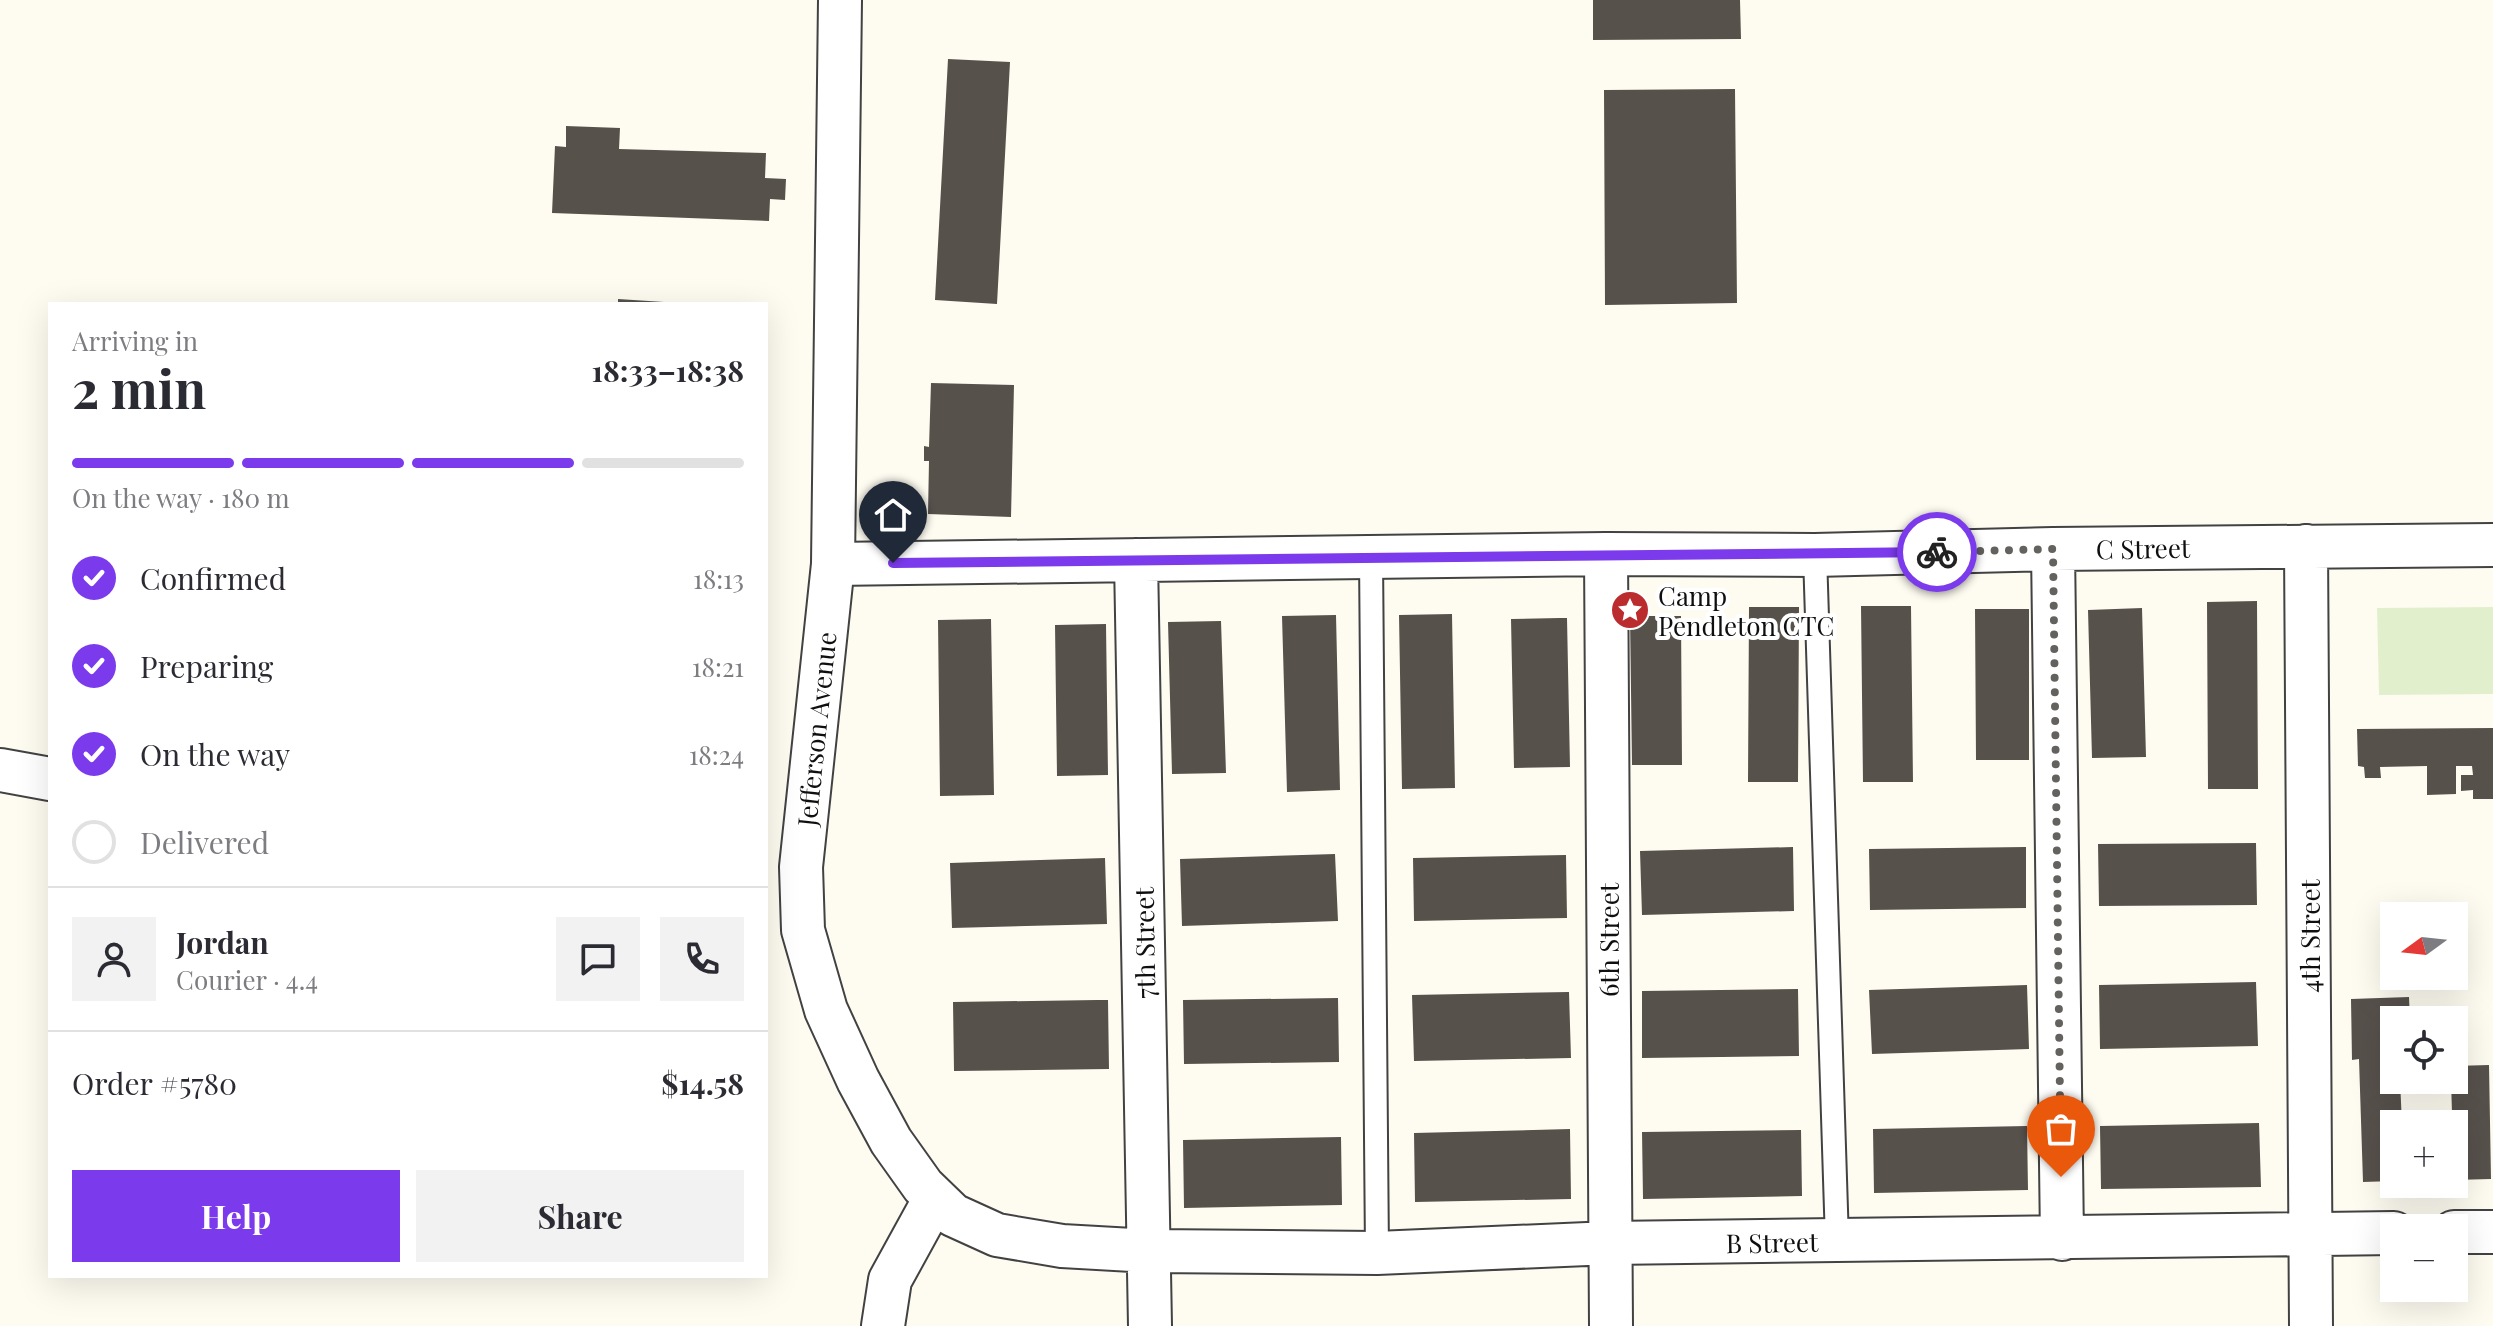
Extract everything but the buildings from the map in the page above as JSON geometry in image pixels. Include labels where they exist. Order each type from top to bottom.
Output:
[{"type":"street","name":"Jefferson Avenue","points":[[840,0],[833,564],[784,865],[826,1010],[891,1141],[923,1186],[953,1215],[997,1235],[1062,1246],[1150,1251]]},
{"type":"street","name":"C Street","points":[[833,564],[2493,545]]},
{"type":"street","name":"4th Street","points":[[2306,546],[2311,1326]]},
{"type":"street","points":[[2053,549],[2062,1239]]},
{"type":"street","name":"6th Street","points":[[1606,554],[1611,1326]]},
{"type":"street","name":"7th Street","points":[[1136,560],[1150,1326]]},
{"type":"street","points":[[0,770],[48,779]]},
{"type":"street","points":[[883,1326],[890,1280],[935,1198]]},
{"type":"street","points":[[2468,1232],[2493,1232]]},
{"type":"street","name":"B Street","points":[[1150,1251],[1377,1253],[1610,1243],[2380,1233]]},
{"type":"lane","points":[[1815,555],[1837,1241]]},
{"type":"lane","points":[[1371,557],[1377,1253]]},
{"type":"green space","points":[[2493,607],[2493,694],[2379,695],[2377,608]]},
{"type":"way so far","points":[[1937,552],[2053,549],[2061,1177]]},
{"type":"place","name":"Camp Pendleton CTC","points":[[1630,610]]},
{"type":"route","points":[[893,563],[1937,552]]}]
